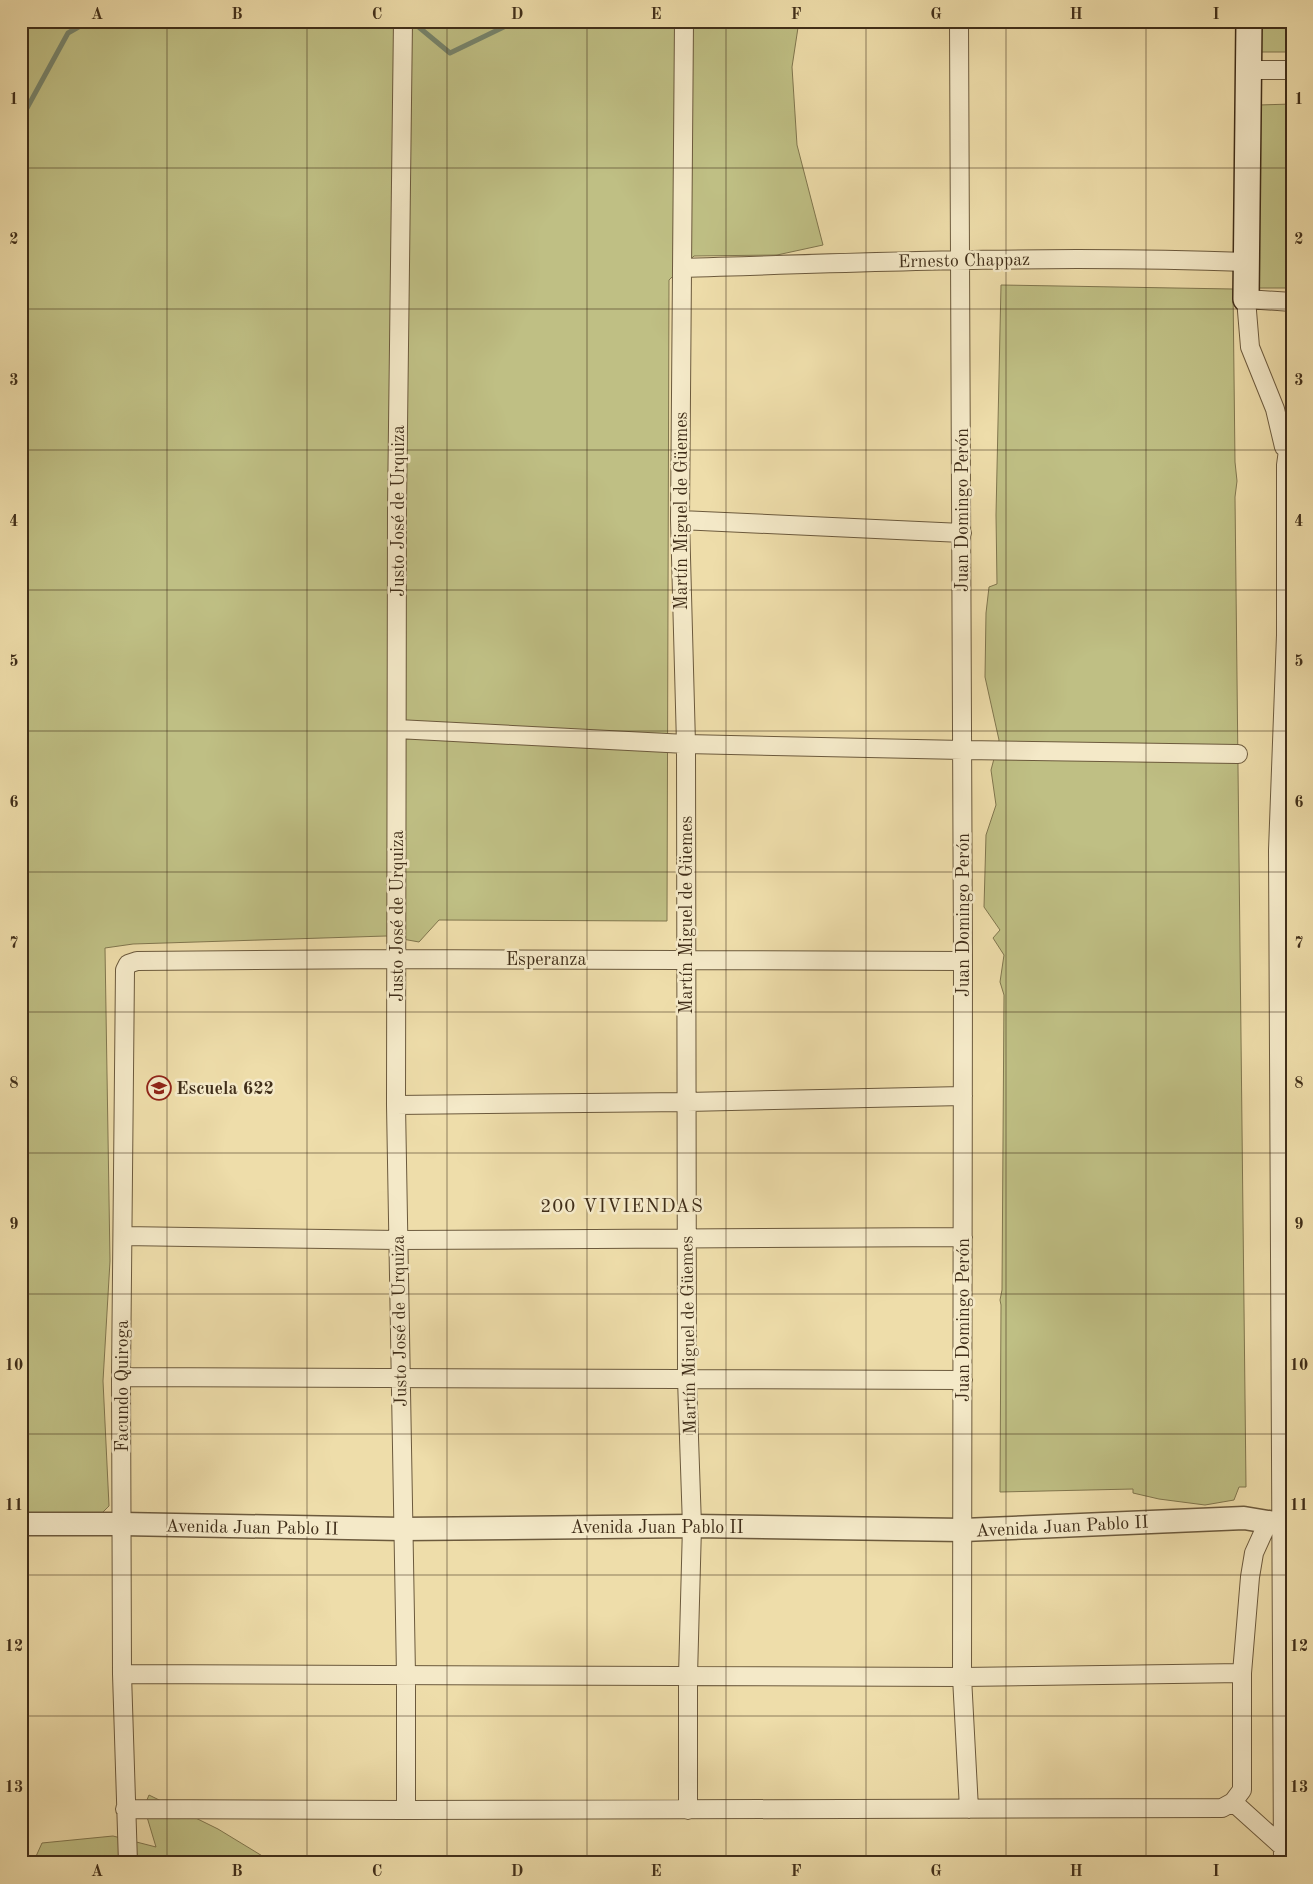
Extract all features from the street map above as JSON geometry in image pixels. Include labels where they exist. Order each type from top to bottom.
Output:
[{"type":"main road","points":[[1246,299],[1249,21]]},
{"type":"street","name":"Justo José de Urquiza","points":[[403,21],[397,508],[396,1105],[406,1675],[406,1810]]},
{"type":"street","name":"Martín Miguel de Güemes","points":[[684,21],[680,520],[686,744],[687,1379],[692,1526],[688,1676],[688,1810]]},
{"type":"street","name":"Juan Domingo Perón","points":[[959,21],[963,961],[962,1677],[968,1809]]},
{"type":"street","points":[[1248,70],[1292,70]]},
{"type":"street","name":"Ernesto Chappaz","points":[[682,268],[961,259],[1164,259],[1246,262]]},
{"type":"street","points":[[1283,1855],[1281,1523],[1286,1258],[1285,850],[1289,632],[1286,465],[1275,409],[1250,347],[1246,299],[1292,302]]},
{"type":"street","points":[[1286,465],[1292,421]]},
{"type":"street","points":[[680,520],[962,532]]},
{"type":"street","points":[[397,729],[686,744],[1238,754]]},
{"type":"street","name":"Esperanza","points":[[128,964],[138,961],[397,959],[963,961]]},
{"type":"street","name":"Facundo Quiroga","points":[[128,964],[125,970],[121,1377],[122,1674],[128,1863]]},
{"type":"street","points":[[396,1105],[687,1102],[963,1096]]},
{"type":"street","points":[[123,1236],[398,1240],[687,1240],[963,1237]]},
{"type":"street","points":[[121,1377],[963,1380]]},
{"type":"street","name":"Avenida Juan Pablo II","points":[[21,1524],[122,1524],[402,1530],[692,1526],[963,1530],[1244,1518],[1281,1523]]},
{"type":"street","points":[[125,1809],[688,1810],[1222,1808],[1233,1802],[1242,1790],[1242,1672],[1254,1553],[1281,1523]]},
{"type":"street","points":[[122,1674],[962,1677],[1242,1672]]},
{"type":"street","points":[[1233,1802],[1283,1855]]},
{"type":"green space","points":[[21,21],[799,21],[792,67],[797,145],[823,245],[777,255],[694,256],[669,280],[667,921],[439,920],[419,942],[386,936],[133,944],[105,948],[110,1261],[103,1381],[109,1506],[97,1518],[21,1517]]},
{"type":"green space","points":[[1258,21],[1292,21],[1292,52],[1257,52]]},
{"type":"green space","points":[[1292,104],[1292,288],[1258,288],[1259,105]]},
{"type":"green space","points":[[1001,285],[1233,289],[1235,462],[1237,481],[1235,497],[1246,1487],[1239,1487],[1234,1500],[1205,1505],[1159,1499],[1133,1493],[1133,1489],[1000,1492],[1000,1300],[1002,1290],[1004,995],[1000,982],[1004,955],[993,938],[1000,930],[984,907],[986,835],[996,805],[991,770],[999,740],[985,677],[986,613],[989,587],[997,584],[996,515]]},
{"type":"green space","points":[[149,1795],[218,1829],[264,1857],[249,1863],[33,1863],[42,1843],[113,1836],[156,1847],[144,1807]]},
{"type":"waterway","points":[[21,119],[68,33],[89,21]]},
{"type":"waterway","points":[[415,24],[450,53],[516,21]]},
{"type":"place","name":"Escuela 622","points":[[159,1088]]},
{"type":"district","name":"200 VIVIENDAS","points":[[622,1205]]}]
